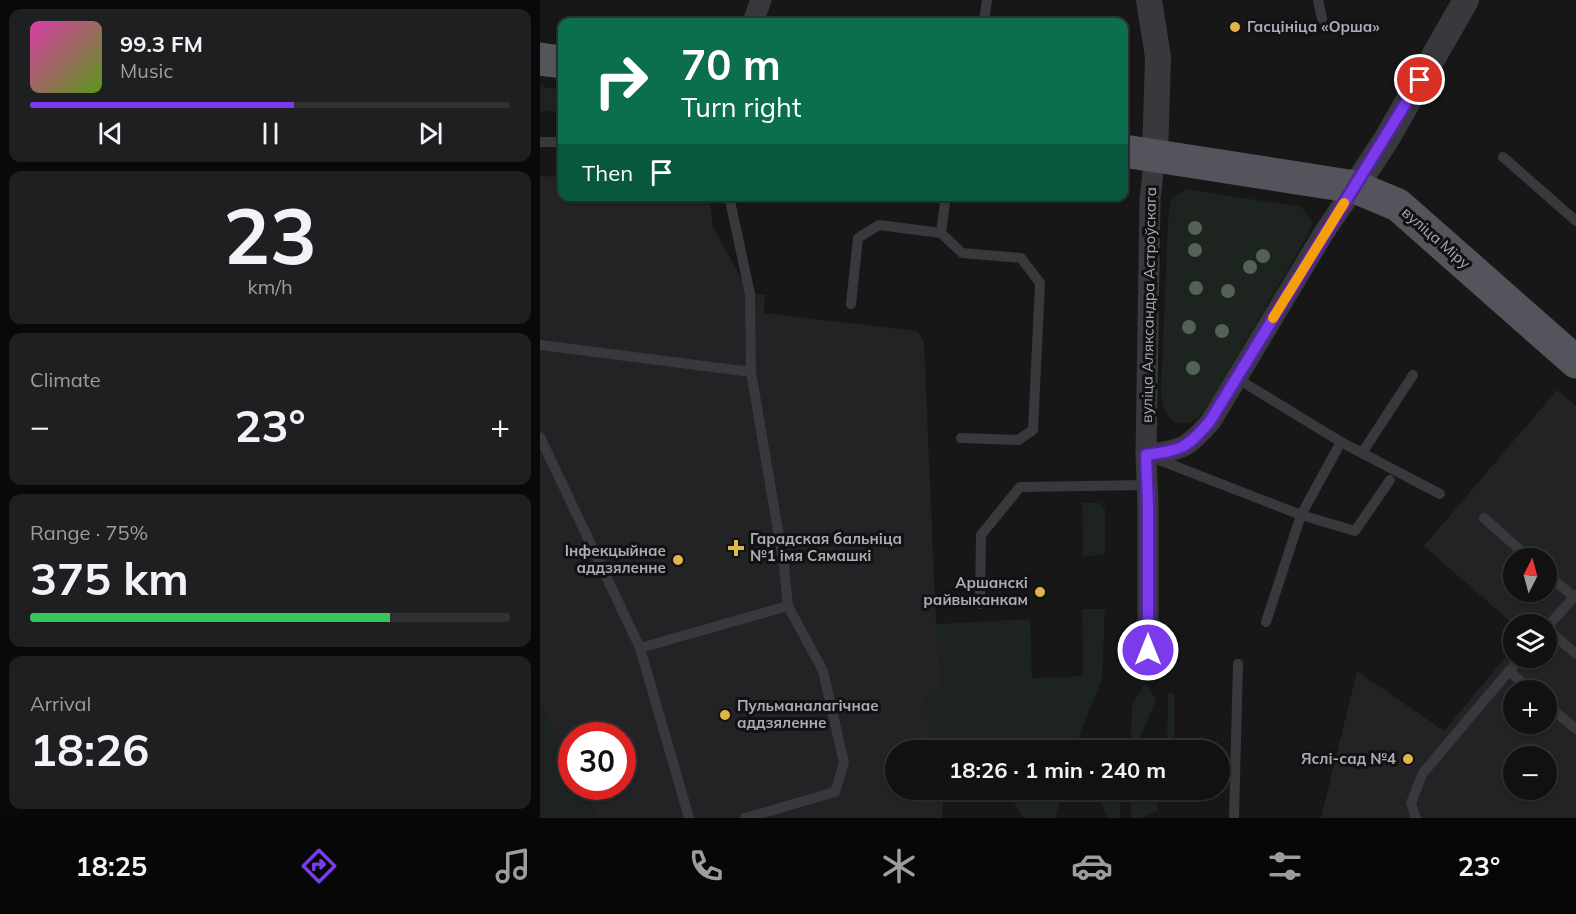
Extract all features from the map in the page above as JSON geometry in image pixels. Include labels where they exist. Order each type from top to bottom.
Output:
[{"type":"main road","points":[[540,59],[558,61]]},
{"type":"main road","name":"вуліца Міру","points":[[1139,153],[1355,187],[1398,205],[1576,362]]},
{"type":"street","points":[[754,18],[761,0]]},
{"type":"street","points":[[1139,153],[1158,57],[1149,0]]},
{"type":"street","points":[[1146,455],[1171,452],[1191,444],[1210,421],[1238,379],[1325,231],[1386,140],[1466,0]]},
{"type":"street","name":"вуліца Аляксандра Астроўскага","points":[[1139,153],[1150,199],[1146,455],[1148,650]]},
{"type":"lane","points":[[985,18],[987,0]]},
{"type":"lane","points":[[1318,0],[1322,19]]},
{"type":"lane","points":[[540,142],[558,142]]},
{"type":"lane","points":[[1503,157],[1576,221]]},
{"type":"lane","points":[[730,201],[750,294],[751,372],[788,606],[823,672],[844,763],[835,792],[745,818]]},
{"type":"lane","points":[[941,233],[945,201]]},
{"type":"lane","points":[[851,304],[858,238],[879,225],[941,233],[962,253],[1022,258],[1040,283],[1033,430],[1018,440],[961,438]]},
{"type":"lane","points":[[540,345],[751,372]]},
{"type":"lane","points":[[1362,453],[1413,375]]},
{"type":"lane","points":[[1238,379],[1341,442],[1440,494]]},
{"type":"lane","points":[[540,437],[640,648],[689,818]]},
{"type":"lane","points":[[1266,622],[1301,515],[1341,442]]},
{"type":"lane","points":[[1146,455],[1301,515],[1355,531],[1390,480]]},
{"type":"lane","points":[[980,604],[981,535],[1020,487],[1148,485]]},
{"type":"lane","points":[[1484,518],[1518,548]]},
{"type":"lane","points":[[1557,582],[1575,596],[1557,616]]},
{"type":"lane","points":[[640,648],[788,606]]},
{"type":"lane","points":[[1557,638],[1576,654]]},
{"type":"lane","points":[[1234,818],[1238,664]]},
{"type":"lane","points":[[1416,818],[1411,803],[1423,773],[1512,668]]},
{"type":"lane","points":[[1509,671],[1519,680]]},
{"type":"lane","points":[[1557,713],[1576,729]]},
{"type":"shaded area","points":[[540,86],[558,89],[558,112],[540,111]]},
{"type":"shaded area","name":"Гарадская бальніца №1 імя Сямашкі","points":[[540,176],[558,177],[558,201],[710,201],[713,227],[750,294],[765,295],[764,313],[917,331],[924,342],[936,624],[942,683],[930,738],[932,740],[885,740],[885,800],[943,800],[942,818],[596,818],[589,800],[636,800],[636,722],[558,722],[558,741],[554,737],[540,698]]},
{"type":"shaded area","points":[[1187,189],[1301,207],[1313,222],[1308,235],[1207,407],[1195,420],[1180,423],[1170,418],[1166,412],[1161,392],[1171,198]]},
{"type":"shaded area","points":[[1557,390],[1576,406],[1576,818],[1321,818],[1357,671],[1444,731],[1503,660],[1503,668],[1557,668],[1557,614],[1503,615],[1424,546]]},
{"type":"shaded area","points":[[1082,503],[1100,503],[1105,509],[1105,555],[1083,556]]},
{"type":"shaded area","points":[[1082,609],[1105,609],[1102,679],[1077,740],[932,740],[930,738],[925,698],[942,683],[936,624],[1030,619],[1032,678],[1083,676]]},
{"type":"shaded area","points":[[1146,683],[1156,700],[1139,740],[1131,740],[1132,704]]},
{"type":"shaded area","points":[[1168,693],[1174,693],[1174,740],[1167,740]]},
{"type":"shaded area","points":[[540,698],[554,737],[558,741],[558,800],[589,800],[596,818],[540,818]]},
{"type":"shaded area","points":[[1012,800],[1061,800],[1055,818],[1023,818]]},
{"type":"shaded area","points":[[1095,800],[1120,800],[1120,818],[1107,818],[1102,805]]},
{"type":"shaded area","points":[[1131,800],[1158,800],[1158,811],[1141,818],[1131,818]]},
{"type":"slow traffic","points":[[1273,318],[1344,203]]},
{"type":"place","name":"Гасцініца «Орша»","points":[[1235,27]]},
{"type":"place","name":"Гарадская бальніца №1 імя Сямашкі","points":[[736,548]]},
{"type":"place","name":"Інфекцыйнае аддзяленне","points":[[678,560]]},
{"type":"place","name":"Аршанскі райвыканкам","points":[[1040,592]]},
{"type":"place","name":"Пульманалагічнае аддзяленне","points":[[725,715]]},
{"type":"place","name":"Яслі-сад №4","points":[[1408,759]]},
{"type":"route","points":[[1148,650],[1146,455],[1171,452],[1191,444],[1210,421],[1238,379],[1325,231],[1386,140],[1420,80]]}]
